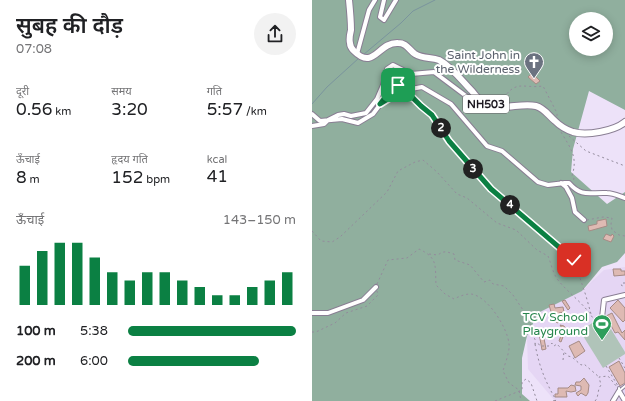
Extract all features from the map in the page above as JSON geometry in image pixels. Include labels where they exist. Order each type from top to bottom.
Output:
[{"type":"main road","points":[[350,0],[350,43],[352,50],[360,55]]},
{"type":"main road","name":"NH503","points":[[360,55],[368,58],[375,56],[384,47],[398,43],[406,45],[414,54],[421,57],[438,60],[447,65],[482,102],[504,108],[526,104],[539,107],[557,123],[572,132],[582,133],[610,130],[625,122]]},
{"type":"street","points":[[360,55],[369,10],[375,0]]},
{"type":"street","points":[[384,0],[380,17],[382,20],[386,18],[388,11],[396,0]]},
{"type":"street","points":[[312,126],[324,124],[328,120],[338,115],[344,114],[351,116],[366,113],[383,86],[387,69],[393,65],[411,74],[434,72],[478,105],[486,107],[497,106]]},
{"type":"street","points":[[312,114],[320,121],[342,119],[358,123],[373,114],[391,90],[398,85],[411,89],[422,87],[451,104],[487,146],[502,151],[538,182],[548,185],[569,183],[580,192],[588,194],[608,193],[625,198]]},
{"type":"street","points":[[561,183],[566,187],[572,198],[575,212],[584,220]]},
{"type":"street","points":[[312,313],[328,313],[363,300],[376,287]]},
{"type":"street","points":[[602,318],[604,300],[625,295]]},
{"type":"street","points":[[619,389],[625,401]]},
{"type":"street","points":[[613,401],[619,389]]},
{"type":"lane","points":[[619,389],[625,386]]},
{"type":"path","points":[[497,106],[515,87],[524,85],[543,86],[557,113],[557,123],[570,146],[575,162],[572,176],[574,178],[573,182],[569,183]]},
{"type":"path","points":[[380,104],[396,94],[413,98],[432,115],[449,141],[491,189],[574,260],[591,315]]},
{"type":"path","points":[[566,133],[586,151],[625,166]]},
{"type":"path","points":[[312,231],[321,241],[332,242],[340,237],[388,192],[398,171],[415,162],[423,160],[437,172],[457,194],[467,198],[497,223],[516,230],[537,250],[548,256],[557,279],[594,320],[602,318]]},
{"type":"path","points":[[584,220],[603,217],[612,218],[612,230],[619,235],[625,236]]},
{"type":"path","points":[[312,332],[316,332],[334,323],[346,313],[367,306],[378,295],[376,287],[377,283],[388,260],[407,258],[419,249],[429,254],[438,256],[442,252],[446,251],[454,254],[455,260],[470,265],[484,282],[490,280],[493,284],[504,286],[513,294],[531,325],[531,334],[535,339],[538,362],[555,401]]},
{"type":"path","points":[[429,254],[435,262],[436,285],[445,294],[454,299],[463,294],[473,294],[484,301],[501,321],[507,333],[510,346],[503,371],[509,383],[519,390],[520,400]]},
{"type":"path","points":[[625,283],[621,286],[625,287]]},
{"type":"path","points":[[535,344],[538,343],[543,347],[549,346],[552,343],[554,346],[557,344],[568,356],[572,357],[580,365],[584,364],[599,376],[601,385],[598,389],[597,398],[594,401]]},
{"type":"path","points":[[562,360],[564,351]]},
{"type":"path","points":[[619,358],[625,368]]},
{"type":"path","points":[[606,366],[619,389]]},
{"type":"path","points":[[599,376],[608,376],[619,389]]},
{"type":"path","points":[[495,401],[522,390],[522,382],[526,379],[531,383],[537,401]]},
{"type":"shaded area","points":[[625,267],[625,401],[555,401],[528,369],[527,336],[538,313],[582,291],[604,270]]},
{"type":"green space","points":[[312,0],[625,0],[625,110],[589,91],[573,149],[571,172],[607,204],[625,192],[625,253],[617,262],[602,267],[582,291],[538,313],[527,336],[522,358],[522,394],[530,401],[312,401]]},
{"type":"green space","name":"TCV School Playground","points":[[603,316],[625,354],[603,368],[580,331]]},
{"type":"building","name":"Saint John in the Wilderness","points":[[532,73],[540,81],[536,84],[528,77]]},
{"type":"building","points":[[606,219],[607,226],[589,231],[588,226],[597,224],[597,221]]},
{"type":"building","points":[[606,234],[611,236],[612,234],[614,236],[611,242],[603,239]]},
{"type":"building","points":[[613,269],[621,269],[621,271],[625,271],[625,275],[614,276]]},
{"type":"building","points":[[565,300],[570,308],[568,310],[562,301]]},
{"type":"building","points":[[618,300],[625,308],[625,320],[623,322],[610,308]]},
{"type":"building","points":[[554,304],[555,308],[563,307],[564,312],[559,313],[563,320],[557,323],[552,315],[549,305]]},
{"type":"building","points":[[612,313],[622,333],[625,330],[625,340],[618,332],[615,333],[606,316]]},
{"type":"building","points":[[560,325],[564,326],[566,329],[561,342],[559,341],[563,330]]},
{"type":"building","points":[[539,333],[543,333],[546,349],[542,350]]},
{"type":"building","points":[[579,341],[585,351],[575,358],[569,346]]},
{"type":"building","points":[[619,361],[625,373],[625,383],[620,386],[609,367]]},
{"type":"building","points":[[584,378],[589,385],[588,393],[586,396],[581,393],[578,396],[576,393],[581,390],[581,386],[575,385],[576,382],[580,382]]},
{"type":"building","points":[[571,385],[575,386],[576,391],[566,391],[567,397],[555,397],[555,394],[558,394],[558,388],[568,388]]},
{"type":"waterway","points":[[363,55],[413,11],[435,0]]},
{"type":"waterway","points":[[312,104],[327,87],[359,58]]},
{"type":"place","name":"Saint John in the Wilderness","points":[[534,79]]},
{"type":"place","name":"TCV School Playground","points":[[602,341]]},
{"type":"route","points":[[398,85],[391,90],[380,104],[396,94],[413,98],[432,115],[449,141],[491,189],[574,260]]}]
